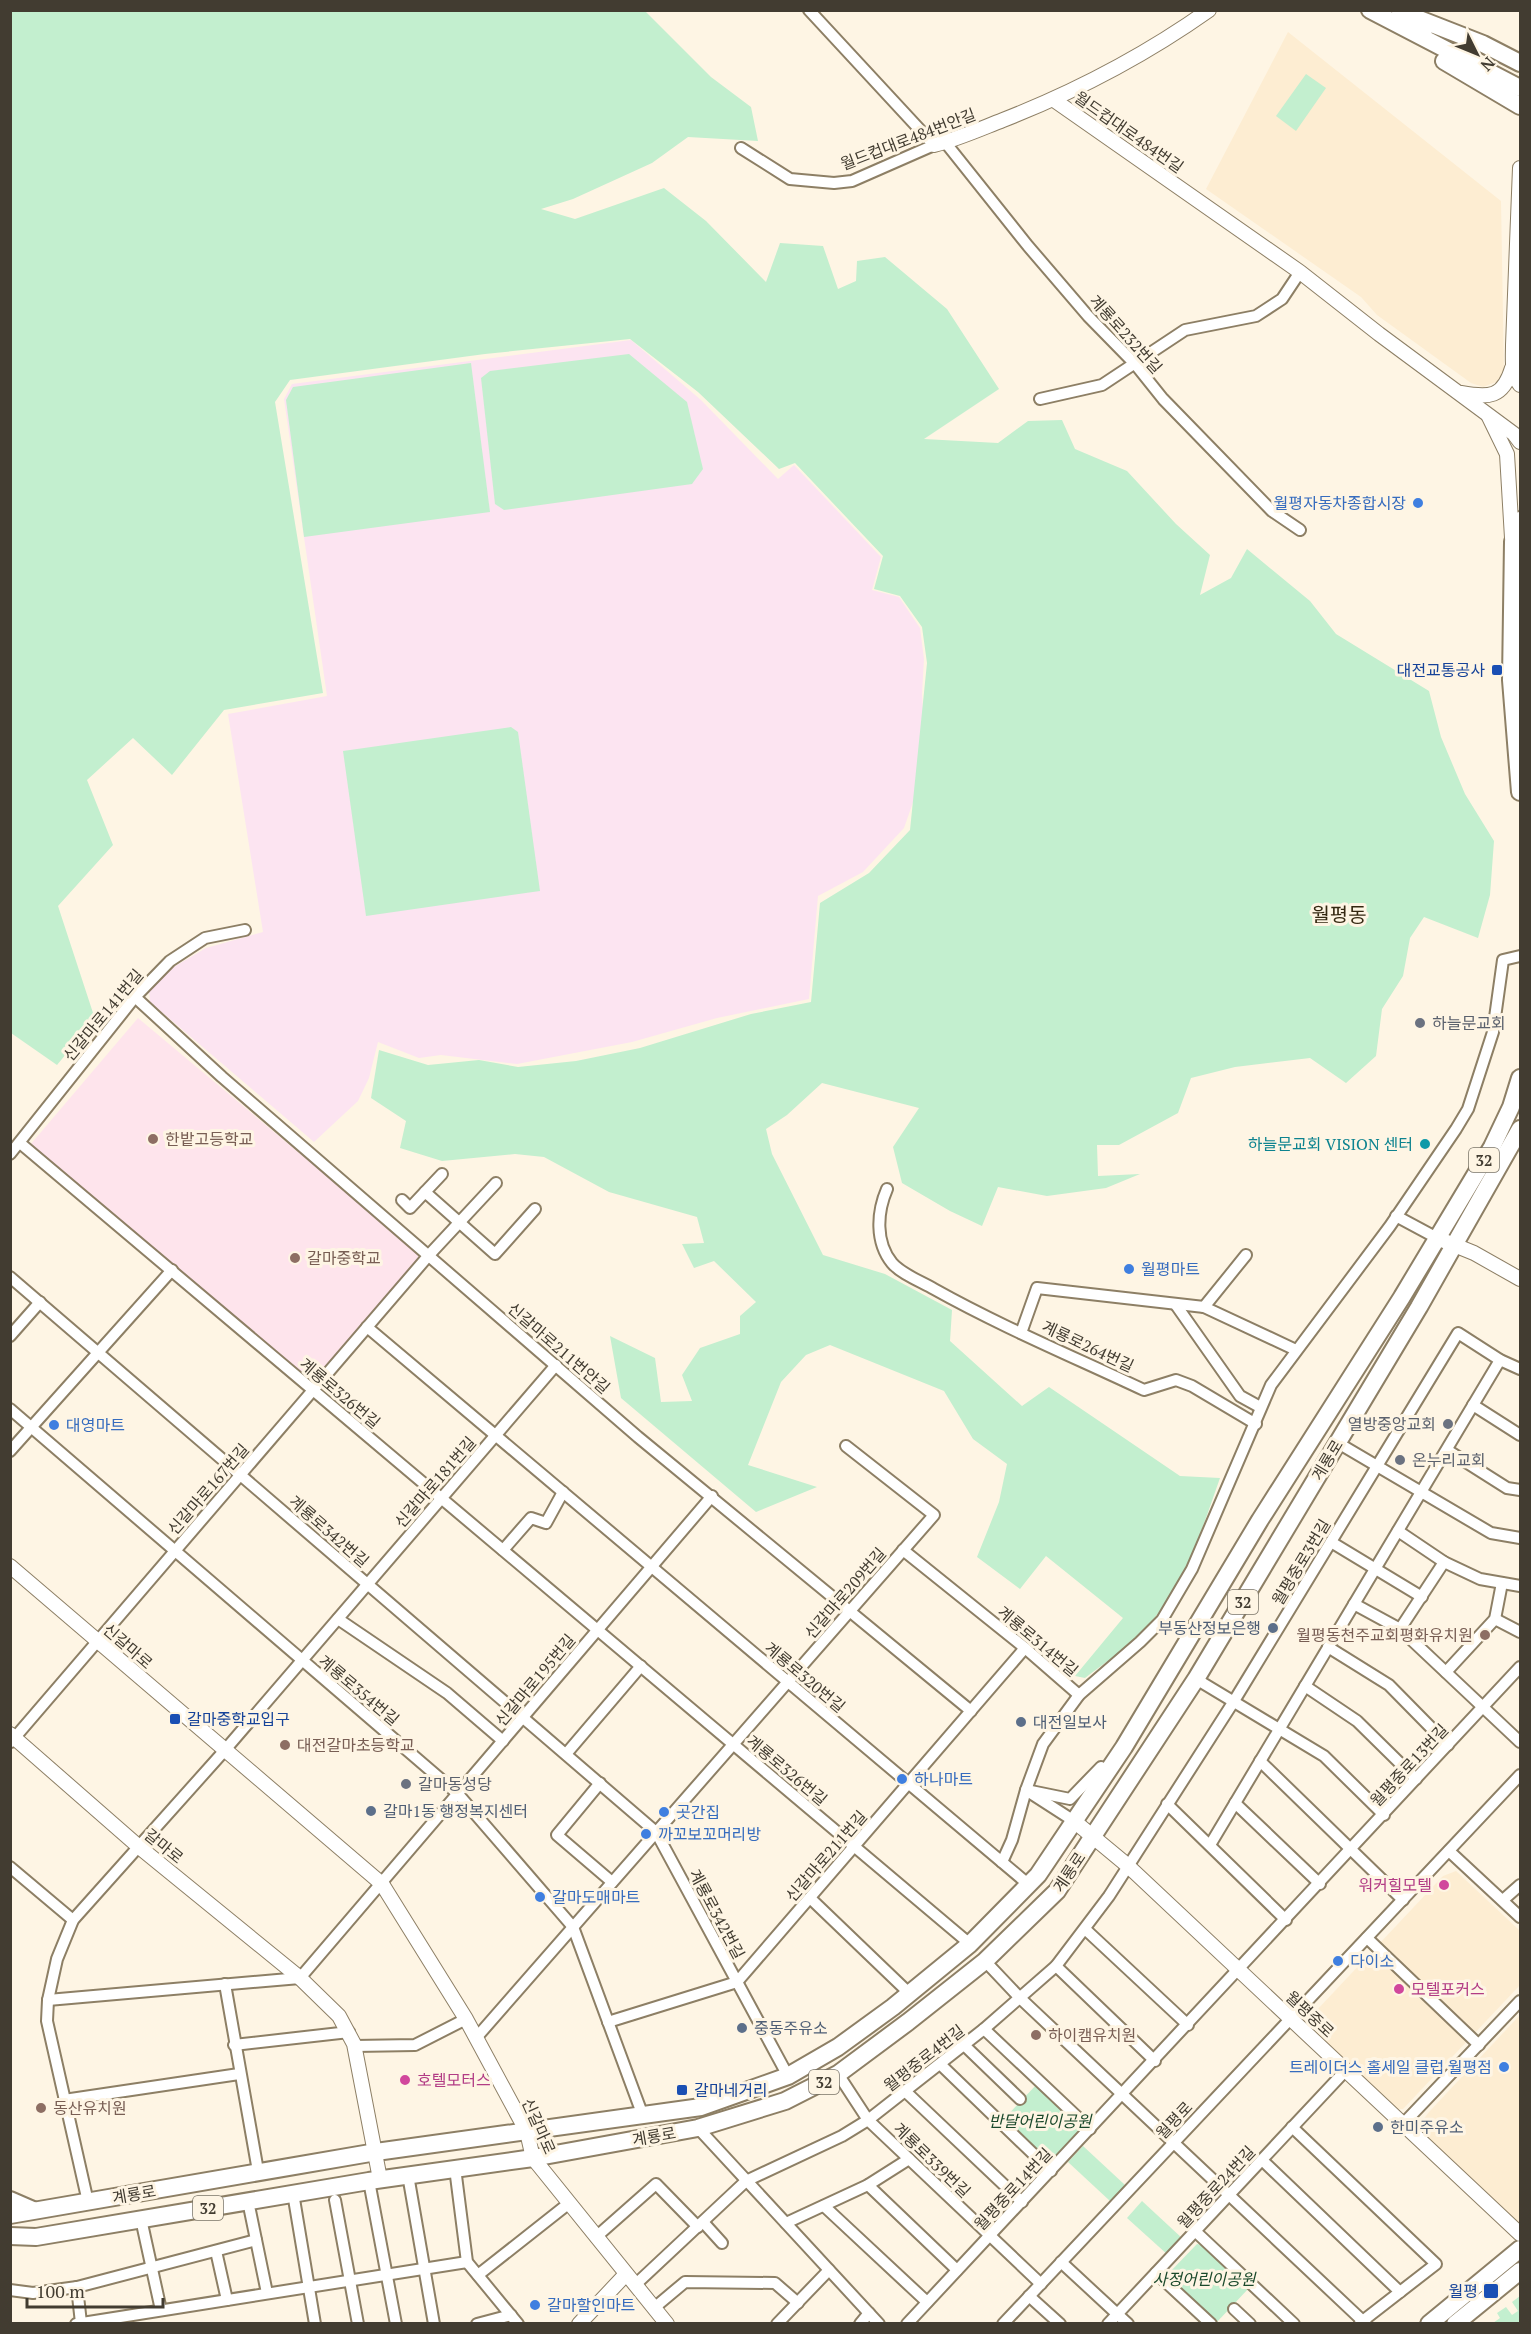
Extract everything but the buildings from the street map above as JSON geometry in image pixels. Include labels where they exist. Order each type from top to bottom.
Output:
[{"type":"main road","points":[[1370,10],[1521,88]]},
{"type":"main road","points":[[1399,11],[1483,44],[1521,63]]},
{"type":"main road","points":[[1399,11],[1417,24],[1521,79]]},
{"type":"main road","points":[[1434,45],[1442,61],[1521,106]]},
{"type":"main road","points":[[1518,533],[1511,680],[1521,792]]},
{"type":"main road","name":"계룡로","points":[[10,2236],[36,2237],[374,2180],[533,2158],[698,2128],[785,2101],[838,2074],[985,1961],[1057,1891],[1196,1678],[1338,1443],[1492,1147],[1511,1107],[1521,1078]]},
{"type":"main road","name":"계룡로","points":[[10,2215],[376,2152],[701,2107],[788,2076],[838,2047],[970,1944],[1028,1884],[1124,1747],[1260,1520],[1521,1129]]},
{"type":"main road","points":[[10,2200],[33,2210]]},
{"type":"main road","name":"32","points":[[10,2243],[36,2237]]},
{"type":"main road","points":[[1429,2324],[1521,2249]]},
{"type":"main road","points":[[1455,2324],[1521,2271]]},
{"type":"street","name":"계룡로232번길","points":[[809,10],[940,144],[1094,323],[1136,364],[1163,399],[1234,475],[1272,511],[1300,530]]},
{"type":"street","name":"월드컵대로484번길","points":[[1209,10],[1128,63],[1054,100],[1300,272],[1518,437]]},
{"type":"street","name":"월드컵대로484번안길","points":[[741,148],[790,179],[834,183],[852,181],[1054,100]]},
{"type":"street","points":[[1521,168],[1514,288],[1513,365],[1516,379],[1521,385]]},
{"type":"street","points":[[1040,399],[1102,386],[1185,330],[1256,316],[1282,299],[1300,272]]},
{"type":"street","points":[[1459,392],[1491,395],[1501,390],[1508,383],[1513,365]]},
{"type":"street","points":[[1487,413],[1507,454],[1518,533]]},
{"type":"street","name":"신갈마로141번길","points":[[10,1154],[135,997],[176,956],[205,938],[245,930]]},
{"type":"street","points":[[1079,1695],[1140,1642],[1161,1620],[1192,1569],[1271,1385],[1396,1216],[1468,1109],[1493,1032],[1503,960],[1521,956]]},
{"type":"street","name":"신갈마로211번안길","points":[[135,997],[222,1077],[556,1365],[849,1612],[971,1711]]},
{"type":"street","name":"계룡로326번길","points":[[20,1143],[970,1944]]},
{"type":"street","points":[[402,1200],[410,1208],[442,1174]]},
{"type":"street","name":"신갈마로167번길","points":[[12,1738],[429,1255],[496,1183]]},
{"type":"street","name":"계룡로264번길","points":[[887,1189],[880,1206],[879,1224],[883,1246],[892,1264],[975,1312],[1144,1390],[1176,1380],[1192,1386],[1256,1424]]},
{"type":"street","points":[[425,1192],[495,1254],[535,1209]]},
{"type":"street","points":[[1396,1216],[1521,1279]]},
{"type":"street","points":[[1204,1307],[1246,1255]]},
{"type":"street","points":[[10,1451],[172,1270]]},
{"type":"street","name":"계룡로342번길","points":[[10,1277],[99,1351],[656,1832],[788,2076]]},
{"type":"street","name":"계룡로264번길","points":[[1021,1333],[1037,1288],[1204,1307],[1296,1350]]},
{"type":"street","points":[[10,1336],[40,1302]]},
{"type":"street","points":[[1176,1305],[1234,1389],[1240,1396],[1260,1407]]},
{"type":"street","name":"계룡로320번길","points":[[367,1327],[1028,1884]]},
{"type":"street","name":"월평중로3번길","points":[[1127,1865],[1234,1701],[1458,1333],[1500,1360],[1521,1369]]},
{"type":"street","points":[[1210,1845],[1500,1360]]},
{"type":"street","name":"신갈마로181번길","points":[[225,1750],[556,1365]]},
{"type":"street","points":[[1473,1406],[1521,1435]]},
{"type":"street","name":"계룡로354번길","points":[[10,1409],[458,1794],[573,1927],[643,2116]]},
{"type":"street","points":[[1338,1443],[1491,1533],[1521,1538]]},
{"type":"street","name":"신갈마로209번길","points":[[476,2038],[934,1515],[846,1446]]},
{"type":"street","points":[[1447,1450],[1507,1488],[1521,1490]]},
{"type":"street","points":[[503,1550],[531,1518],[546,1522],[563,1492]]},
{"type":"street","name":"신갈마로195번길","points":[[382,1884],[712,1496]]},
{"type":"street","points":[[1398,1531],[1444,1562],[1480,1579],[1521,1586]]},
{"type":"street","points":[[1331,1542],[1422,1597]]},
{"type":"street","name":"계룡로314번길","points":[[903,1550],[1025,1648],[1079,1695],[1043,1744],[1026,1790],[1012,1840],[1002,1862]]},
{"type":"street","points":[[1400,1629],[1444,1562]]},
{"type":"street","name":"신갈마로","points":[[10,1566],[382,1884],[466,2019],[527,2132],[533,2158],[667,2324]]},
{"type":"street","points":[[1446,1672],[1495,1619],[1502,1583]]},
{"type":"street","points":[[1354,1604],[1400,1629],[1521,1742]]},
{"type":"street","points":[[338,1619],[447,1693],[503,1741]]},
{"type":"street","points":[[1495,1619],[1521,1632]]},
{"type":"street","points":[[1328,1647],[1389,1685],[1448,1745]]},
{"type":"street","name":"신갈마로211번길","points":[[737,1982],[1025,1648]]},
{"type":"street","points":[[566,1754],[641,1666]]},
{"type":"street","name":"월평중로13번길","points":[[1240,1970],[1521,1667]]},
{"type":"street","points":[[1196,1678],[1324,1756],[1384,1815]]},
{"type":"street","points":[[1305,1686],[1357,1721],[1416,1779]]},
{"type":"street","name":"갈마로","points":[[12,1738],[138,1846],[300,1977],[325,2001],[349,2032],[355,2046],[376,2152],[374,2180]]},
{"type":"street","points":[[1026,1790],[1070,1799],[1097,1774],[1106,1759],[1124,1747]]},
{"type":"street","points":[[88,2202],[47,2021],[48,2000],[57,1959],[73,1920],[225,1750]]},
{"type":"street","points":[[1260,1761],[1403,1900]]},
{"type":"street","name":"월평로","points":[[1003,2324],[1521,1775]]},
{"type":"street","points":[[600,1783],[557,1834],[612,1882]]},
{"type":"street","points":[[1026,1790],[1074,1821]]},
{"type":"street","points":[[1235,1803],[1320,1884]]},
{"type":"street","points":[[1167,1804],[1286,1920]]},
{"type":"street","name":"월평중로","points":[[1074,1821],[1127,1865],[1521,2234]]},
{"type":"street","points":[[1449,1851],[1521,1917]]},
{"type":"street","name":"월평중로4번길","points":[[635,2285],[746,2181],[842,2136],[868,2120],[984,2029],[1056,1966],[1109,1896],[1127,1865]]},
{"type":"street","points":[[10,1867],[73,1920]]},
{"type":"street","points":[[48,2000],[300,1977],[382,1884]]},
{"type":"street","points":[[1503,1900],[1521,1885]]},
{"type":"street","points":[[810,1898],[909,1993]]},
{"type":"street","points":[[1085,1929],[1188,2025]]},
{"type":"street","points":[[1367,1938],[1479,2045]]},
{"type":"street","points":[[985,1961],[1020,1998],[1363,2322],[1436,2264],[1293,2127]]},
{"type":"street","points":[[1056,1966],[1155,2061]]},
{"type":"street","name":"월평중로14번길","points":[[907,2324],[1240,1970]]},
{"type":"street","points":[[608,2022],[737,1982]]},
{"type":"street","points":[[225,1984],[239,2074],[258,2171]]},
{"type":"street","points":[[1403,2124],[1521,2001]]},
{"type":"street","points":[[355,2046],[415,2045],[466,2019]]},
{"type":"street","points":[[984,2029],[1090,2129]]},
{"type":"street","points":[[234,2045],[349,2032]]},
{"type":"street","points":[[964,2046],[1020,2099]]},
{"type":"street","points":[[940,2065],[1051,2171]]},
{"type":"street","name":"월평중로24번길","points":[[1108,2324],[1346,2070]]},
{"type":"street","points":[[64,2100],[239,2074]]},
{"type":"street","name":"계룡로339번길","points":[[838,2074],[868,2120],[1041,2284]]},
{"type":"street","points":[[906,2092],[1022,2202]]},
{"type":"street","points":[[698,2128],[879,2324]]},
{"type":"street","points":[[786,2223],[868,2185],[909,2159]]},
{"type":"street","points":[[1262,2160],[1400,2292]]},
{"type":"street","points":[[455,2168],[467,2262],[514,2319]]},
{"type":"street","points":[[408,2175],[434,2324]]},
{"type":"street","points":[[374,2180],[386,2275],[396,2324]]},
{"type":"street","points":[[596,2237],[656,2184],[722,2243]]},
{"type":"street","points":[[868,2185],[957,2270]]},
{"type":"street","points":[[293,2193],[315,2324]]},
{"type":"street","points":[[335,2200],[358,2324]]},
{"type":"street","points":[[248,2201],[267,2293]]},
{"type":"street","points":[[478,2275],[568,2204]]},
{"type":"street","points":[[824,2206],[927,2302]]},
{"type":"street","points":[[141,2219],[161,2310]]},
{"type":"street","points":[[1195,2231],[1294,2324]]},
{"type":"street","points":[[10,2290],[33,2293],[77,2287],[256,2241]]},
{"type":"street","points":[[216,2251],[227,2300]]},
{"type":"street","points":[[77,2287],[79,2323],[467,2262]]},
{"type":"street","points":[[1061,2262],[1128,2324]]},
{"type":"street","points":[[777,2324],[829,2270]]},
{"type":"street","points":[[1156,2273],[1210,2324]]},
{"type":"street","points":[[579,2324],[626,2274]]},
{"type":"street","points":[[654,2308],[685,2282],[775,2283],[798,2302]]},
{"type":"street","points":[[1029,2296],[1060,2324]]},
{"type":"street","points":[[1234,2309],[1250,2324]]},
{"type":"street","points":[[860,2324],[869,2313]]},
{"type":"street","points":[[477,2323],[514,2319]]},
{"type":"shaded area","points":[[1288,32],[1501,201],[1504,372],[1499,381],[1483,387],[1471,383],[1377,315],[1361,297],[1206,189]]},
{"type":"shaded area","points":[[631,340],[701,400],[778,479],[794,465],[881,557],[872,590],[899,597],[920,628],[924,659],[922,694],[926,765],[904,828],[863,872],[818,896],[809,999],[717,1018],[632,1042],[517,1064],[441,1055],[419,1058],[378,1042],[369,1078],[358,1101],[314,1142],[150,1002],[149,989],[172,968],[206,948],[263,932],[228,714],[327,696],[284,399],[292,384]]},
{"type":"shaded area","points":[[138,1018],[421,1255],[312,1384],[30,1145]]},
{"type":"shaded area","points":[[1456,1871],[1520,1931],[1520,1985],[1403,2109],[1395,2109],[1317,2036],[1314,2018],[1317,2010],[1443,1876]]},
{"type":"shaded area","points":[[1520,2015],[1520,2225],[1423,2135],[1421,2128],[1422,2121],[1429,2112]]},
{"type":"green space","points":[[11,11],[645,11],[711,77],[751,107],[758,141],[688,137],[652,163],[573,199],[541,209],[575,219],[664,188],[706,221],[766,282],[780,243],[823,246],[838,289],[856,281],[857,261],[885,257],[947,309],[999,389],[924,439],[998,443],[1028,421],[1062,420],[1075,449],[1127,471],[1176,524],[1210,555],[1200,595],[1231,578],[1247,549],[1310,601],[1336,634],[1429,691],[1441,737],[1465,794],[1494,841],[1490,895],[1478,938],[1424,917],[1410,938],[1403,976],[1382,1009],[1376,1056],[1346,1083],[1310,1058],[1235,1067],[1191,1078],[1178,1113],[1119,1145],[1097,1145],[1098,1176],[1140,1174],[1106,1188],[1047,1196],[998,1187],[982,1226],[950,1211],[902,1183],[893,1147],[919,1108],[822,1083],[787,1115],[766,1129],[772,1154],[823,1255],[885,1274],[952,1310],[950,1341],[1022,1406],[1049,1387],[1180,1476],[1220,1478],[1189,1561],[1168,1600],[1134,1640],[1085,1678],[1075,1676],[1123,1618],[1046,1556],[1020,1589],[977,1557],[999,1502],[1007,1464],[973,1439],[944,1391],[830,1345],[806,1355],[781,1382],[748,1465],[817,1487],[756,1512],[621,1398],[610,1336],[655,1358],[661,1402],[692,1401],[682,1375],[700,1348],[740,1334],[740,1316],[756,1302],[714,1261],[694,1268],[682,1244],[704,1243],[697,1217],[609,1192],[544,1157],[515,1154],[442,1161],[400,1148],[406,1121],[371,1098],[379,1050],[428,1065],[479,1060],[518,1067],[576,1061],[640,1048],[751,1014],[811,1002],[820,903],[869,873],[910,830],[927,663],[922,627],[900,596],[874,589],[883,556],[795,463],[779,469],[698,392],[630,339],[485,354],[290,380],[275,402],[323,693],[224,710],[172,775],[133,738],[87,780],[113,845],[58,906],[95,1019],[57,1065],[11,1033]]},
{"type":"green space","points":[[1306,74],[1326,88],[1296,131],[1276,116]]},
{"type":"green space","points":[[629,354],[687,402],[703,469],[692,484],[504,510],[495,504],[481,378],[490,371]]},
{"type":"green space","points":[[471,363],[490,512],[304,537],[286,400],[293,387]]},
{"type":"green space","points":[[511,727],[518,732],[540,891],[366,916],[343,751]]},
{"type":"green space","name":"반달어린이공원","points":[[1038,2083],[1086,2128],[1050,2167],[1002,2121]]},
{"type":"green space","points":[[1083,2146],[1125,2185],[1110,2201],[1068,2162]]},
{"type":"green space","points":[[1142,2201],[1183,2239],[1168,2255],[1127,2218]]},
{"type":"green space","name":"사정어린이공원","points":[[1197,2244],[1202,2245],[1249,2288],[1216,2323],[1170,2280],[1168,2274]]},
{"type":"green space","points":[[1520,2296],[1520,2323],[1493,2323],[1500,2318],[1497,2313],[1506,2307],[1512,2315],[1518,2311],[1512,2302]]},
{"type":"place","name":"월평자동차종합시장","points":[[1418,503]]},
{"type":"place","name":"대전교통공사","points":[[1497,670]]},
{"type":"place","name":"하늘문교회","points":[[1420,1023]]},
{"type":"place","name":"한밭고등학교","points":[[153,1139]]},
{"type":"place","name":"하늘문교회 VISION 센터","points":[[1425,1144]]},
{"type":"place","name":"갈마중학교","points":[[295,1258]]},
{"type":"place","name":"월평마트","points":[[1129,1269]]},
{"type":"place","name":"열방중앙교회","points":[[1448,1424]]},
{"type":"place","name":"대영마트","points":[[54,1425]]},
{"type":"place","name":"온누리교회","points":[[1400,1460]]},
{"type":"place","name":"부동산정보은행","points":[[1273,1628]]},
{"type":"place","name":"월평동천주교회평화유치원","points":[[1485,1635]]},
{"type":"place","name":"갈마중학교입구","points":[[175,1719]]},
{"type":"place","name":"대전일보사","points":[[1021,1722]]},
{"type":"place","name":"대전갈마초등학교","points":[[285,1745]]},
{"type":"place","name":"하나마트","points":[[902,1779]]},
{"type":"place","name":"갈마동성당","points":[[406,1784]]},
{"type":"place","name":"갈마1동 행정복지센터","points":[[371,1811]]},
{"type":"place","name":"곳간집","points":[[664,1812]]},
{"type":"place","name":"까꼬보꼬머리방","points":[[646,1834]]},
{"type":"place","name":"워커힐모텔","points":[[1444,1885]]},
{"type":"place","name":"갈마도매마트","points":[[540,1897]]},
{"type":"place","name":"다이소","points":[[1338,1961]]},
{"type":"place","name":"모텔포커스","points":[[1399,1989]]},
{"type":"place","name":"중동주유소","points":[[742,2028]]},
{"type":"place","name":"하이캠유치원","points":[[1036,2035]]},
{"type":"place","name":"트레이더스 홀세일 클럽 월평점","points":[[1504,2067]]},
{"type":"place","name":"호텔모터스","points":[[405,2080]]},
{"type":"place","name":"갈마네거리","points":[[682,2090]]},
{"type":"place","name":"동산유치원","points":[[41,2108]]},
{"type":"place","name":"한미주유소","points":[[1378,2127]]},
{"type":"place","name":"월평","points":[[1491,2291]]},
{"type":"place","name":"갈마할인마트","points":[[535,2305]]},
{"type":"district","name":"월평동","points":[[1339,914]]}]
